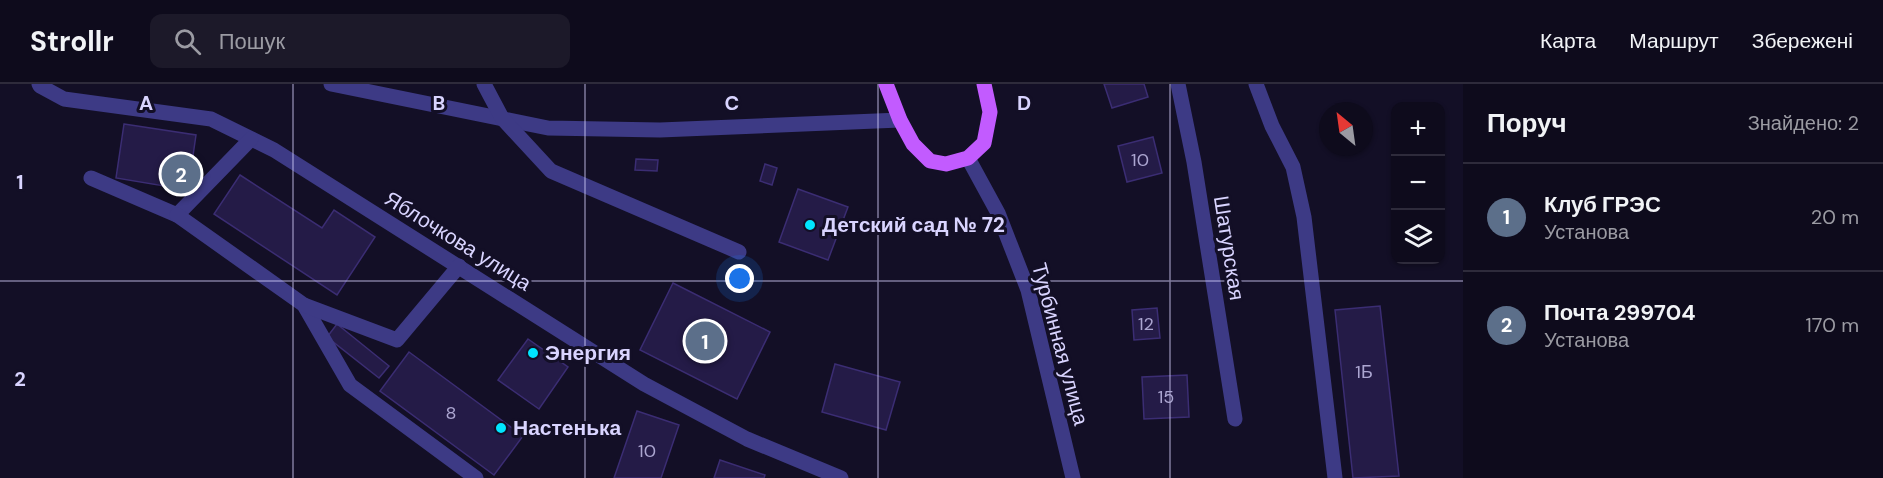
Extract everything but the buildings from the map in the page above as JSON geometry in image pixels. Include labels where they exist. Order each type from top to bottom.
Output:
[{"type":"main road","points":[[886,84],[900,120],[913,144],[930,161],[946,164],[968,158],[984,143],[990,112],[984,84]]},
{"type":"street","name":"Яблочкова улица","points":[[39,84],[64,99],[211,119],[282,154],[644,384],[747,439],[841,478]]},
{"type":"street","points":[[330,84],[548,128],[660,130],[900,120]]},
{"type":"street","points":[[484,84],[502,118],[550,171],[739,252]]},
{"type":"street","name":"Шатурская","points":[[1178,84],[1194,162],[1235,419]]},
{"type":"street","points":[[1256,84],[1272,126],[1293,167],[1304,217],[1335,478]]},
{"type":"street","points":[[177,215],[251,139]]},
{"type":"street","name":"Турбинная улица","points":[[968,158],[998,213],[1028,290],[1072,478]]},
{"type":"street","points":[[91,178],[177,215],[304,305],[397,340],[459,266]]},
{"type":"street","points":[[304,305],[350,385],[476,478]]},
{"type":"place","name":"Почта 299704","points":[[181,174]]},
{"type":"place","name":"Детский сад № 72","points":[[810,225]]},
{"type":"place","name":"Клуб ГРЭС","points":[[705,341]]},
{"type":"place","name":"Энергия","points":[[533,353]]},
{"type":"place","name":"Настенька","points":[[501,428]]}]
